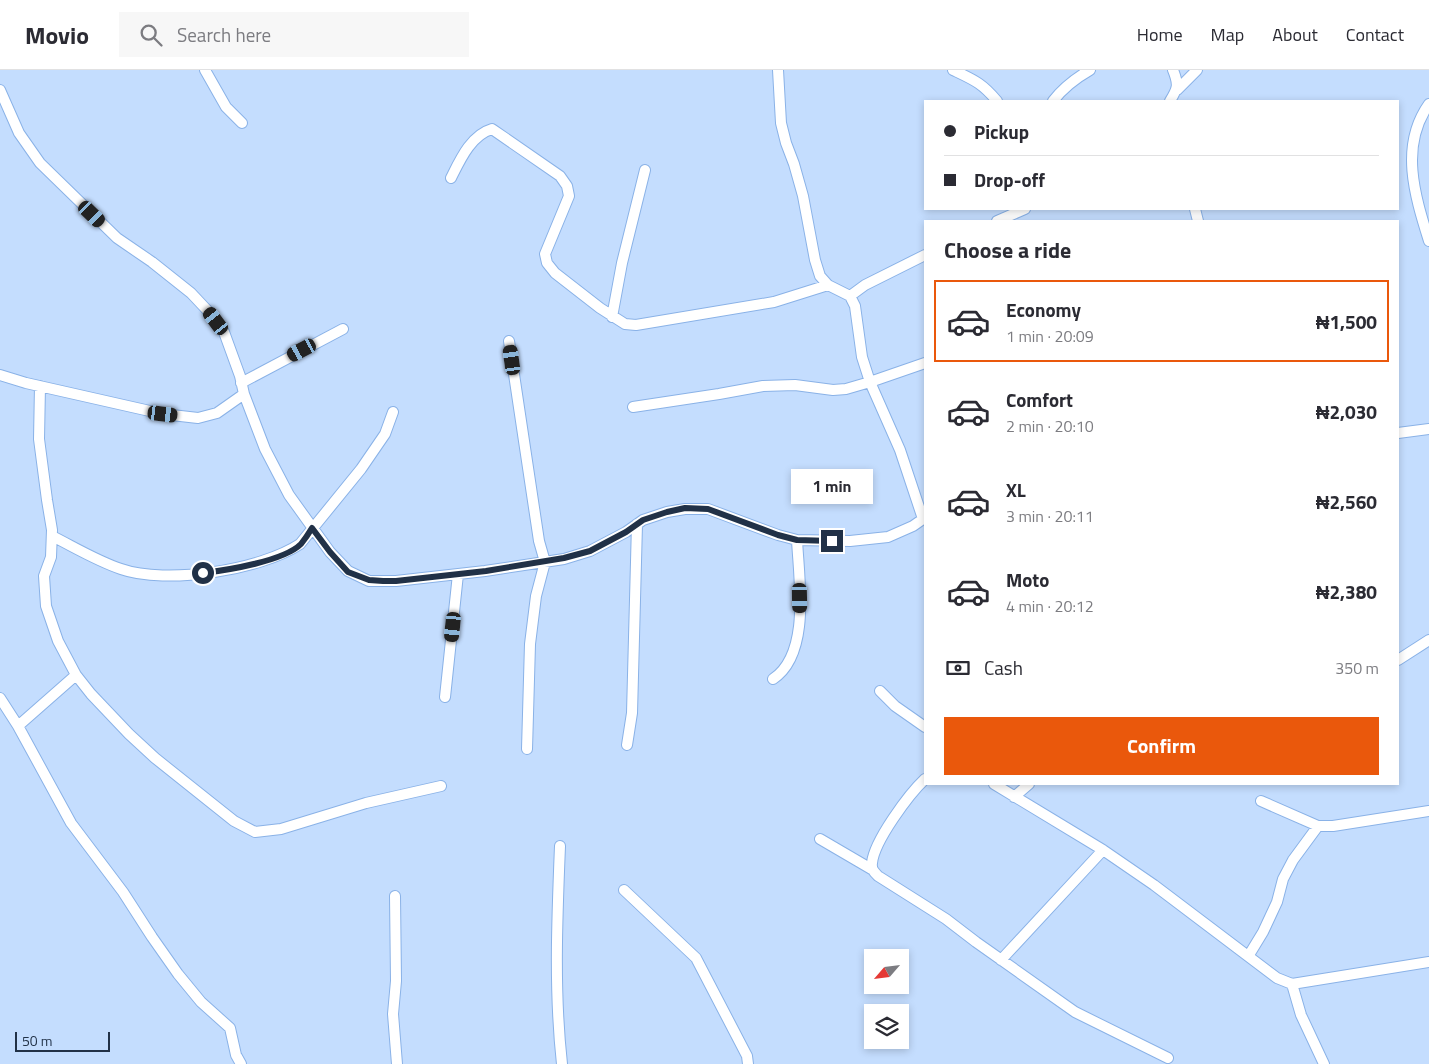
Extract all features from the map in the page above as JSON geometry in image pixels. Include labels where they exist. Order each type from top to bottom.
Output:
[{"type":"street","points":[[205,70],[226,107],[242,124]]},
{"type":"street","points":[[0,90],[20,133],[40,163],[117,238],[160,268],[191,293],[224,332],[244,394],[265,449],[288,495],[330,552],[348,572],[369,580],[396,581],[545,562],[590,551],[626,532],[643,520],[685,508],[708,509],[778,535],[797,540],[850,541],[888,537],[924,519],[900,450],[870,382],[862,357],[855,306],[850,296],[828,285],[820,276],[803,196],[782,130],[778,70]]},
{"type":"street","points":[[953,70],[982,84],[996,100]]},
{"type":"street","points":[[1054,100],[1059,93],[1090,70]]},
{"type":"street","points":[[1171,100],[1178,82],[1173,70]]},
{"type":"street","points":[[1176,90],[1197,70]]},
{"type":"street","points":[[1429,104],[1421,115],[1415,134],[1412,144],[1412,158],[1415,198],[1429,241]]},
{"type":"street","points":[[451,178],[476,138],[484,131],[492,129],[560,176],[567,186],[569,196],[545,254],[547,263],[555,273],[612,317],[625,324],[636,325],[774,302],[828,285]]},
{"type":"street","points":[[612,317],[622,263],[645,170]]},
{"type":"street","points":[[999,220],[1023,210]]},
{"type":"street","points":[[850,296],[865,285],[924,256]]},
{"type":"street","points":[[241,383],[343,329]]},
{"type":"street","points":[[509,341],[539,541],[545,562],[536,596],[530,644],[527,749]]},
{"type":"street","points":[[632,407],[763,386],[795,385],[833,390],[870,382],[924,363]]},
{"type":"street","points":[[0,375],[163,414],[198,418],[218,413],[244,394]]},
{"type":"street","points":[[40,386],[39,439],[52,536],[50,557],[44,576],[46,606],[58,641],[76,675],[128,734],[234,821],[255,832],[281,829],[366,803],[441,786]]},
{"type":"street","points":[[52,536],[122,570],[145,574],[176,575],[217,571],[261,562],[279,556],[300,544],[361,469],[385,434],[393,412]]},
{"type":"street","points":[[1399,433],[1429,429]]},
{"type":"street","points":[[627,745],[632,714],[637,524]]},
{"type":"street","points":[[773,679],[781,674],[788,664],[798,637],[800,613],[797,540]]},
{"type":"street","points":[[445,697],[458,574]]},
{"type":"street","points":[[1399,659],[1429,640]]},
{"type":"street","points":[[18,726],[76,675]]},
{"type":"street","points":[[880,691],[896,706],[924,726]]},
{"type":"street","points":[[0,698],[18,726],[71,823],[123,892],[178,974],[201,1002],[230,1028],[236,1055],[242,1064]]},
{"type":"street","points":[[873,870],[872,863],[875,853],[887,829],[899,809],[924,781]]},
{"type":"street","points":[[996,785],[1103,850],[1154,885],[1277,978],[1292,984],[1429,962]]},
{"type":"street","points":[[1014,797],[1028,785]]},
{"type":"street","points":[[1261,801],[1318,826],[1333,826],[1429,812]]},
{"type":"street","points":[[1249,955],[1277,902],[1283,879],[1293,860],[1318,826]]},
{"type":"street","points":[[820,839],[873,870],[889,884],[946,919],[1075,1012],[1168,1058]]},
{"type":"street","points":[[560,846],[557,936],[558,1030],[562,1064]]},
{"type":"street","points":[[1001,960],[1103,850]]},
{"type":"street","points":[[624,890],[696,958],[747,1056],[748,1064]]},
{"type":"street","points":[[395,896],[396,981],[392,1014],[397,1064]]},
{"type":"street","points":[[1292,984],[1302,1016],[1324,1064]]},
{"type":"route","points":[[203,573],[261,562],[288,552],[300,544],[312,528],[348,572],[369,580],[396,581],[486,571],[564,558],[590,551],[626,532],[643,520],[685,508],[708,509],[778,535],[797,540],[832,541]]}]
